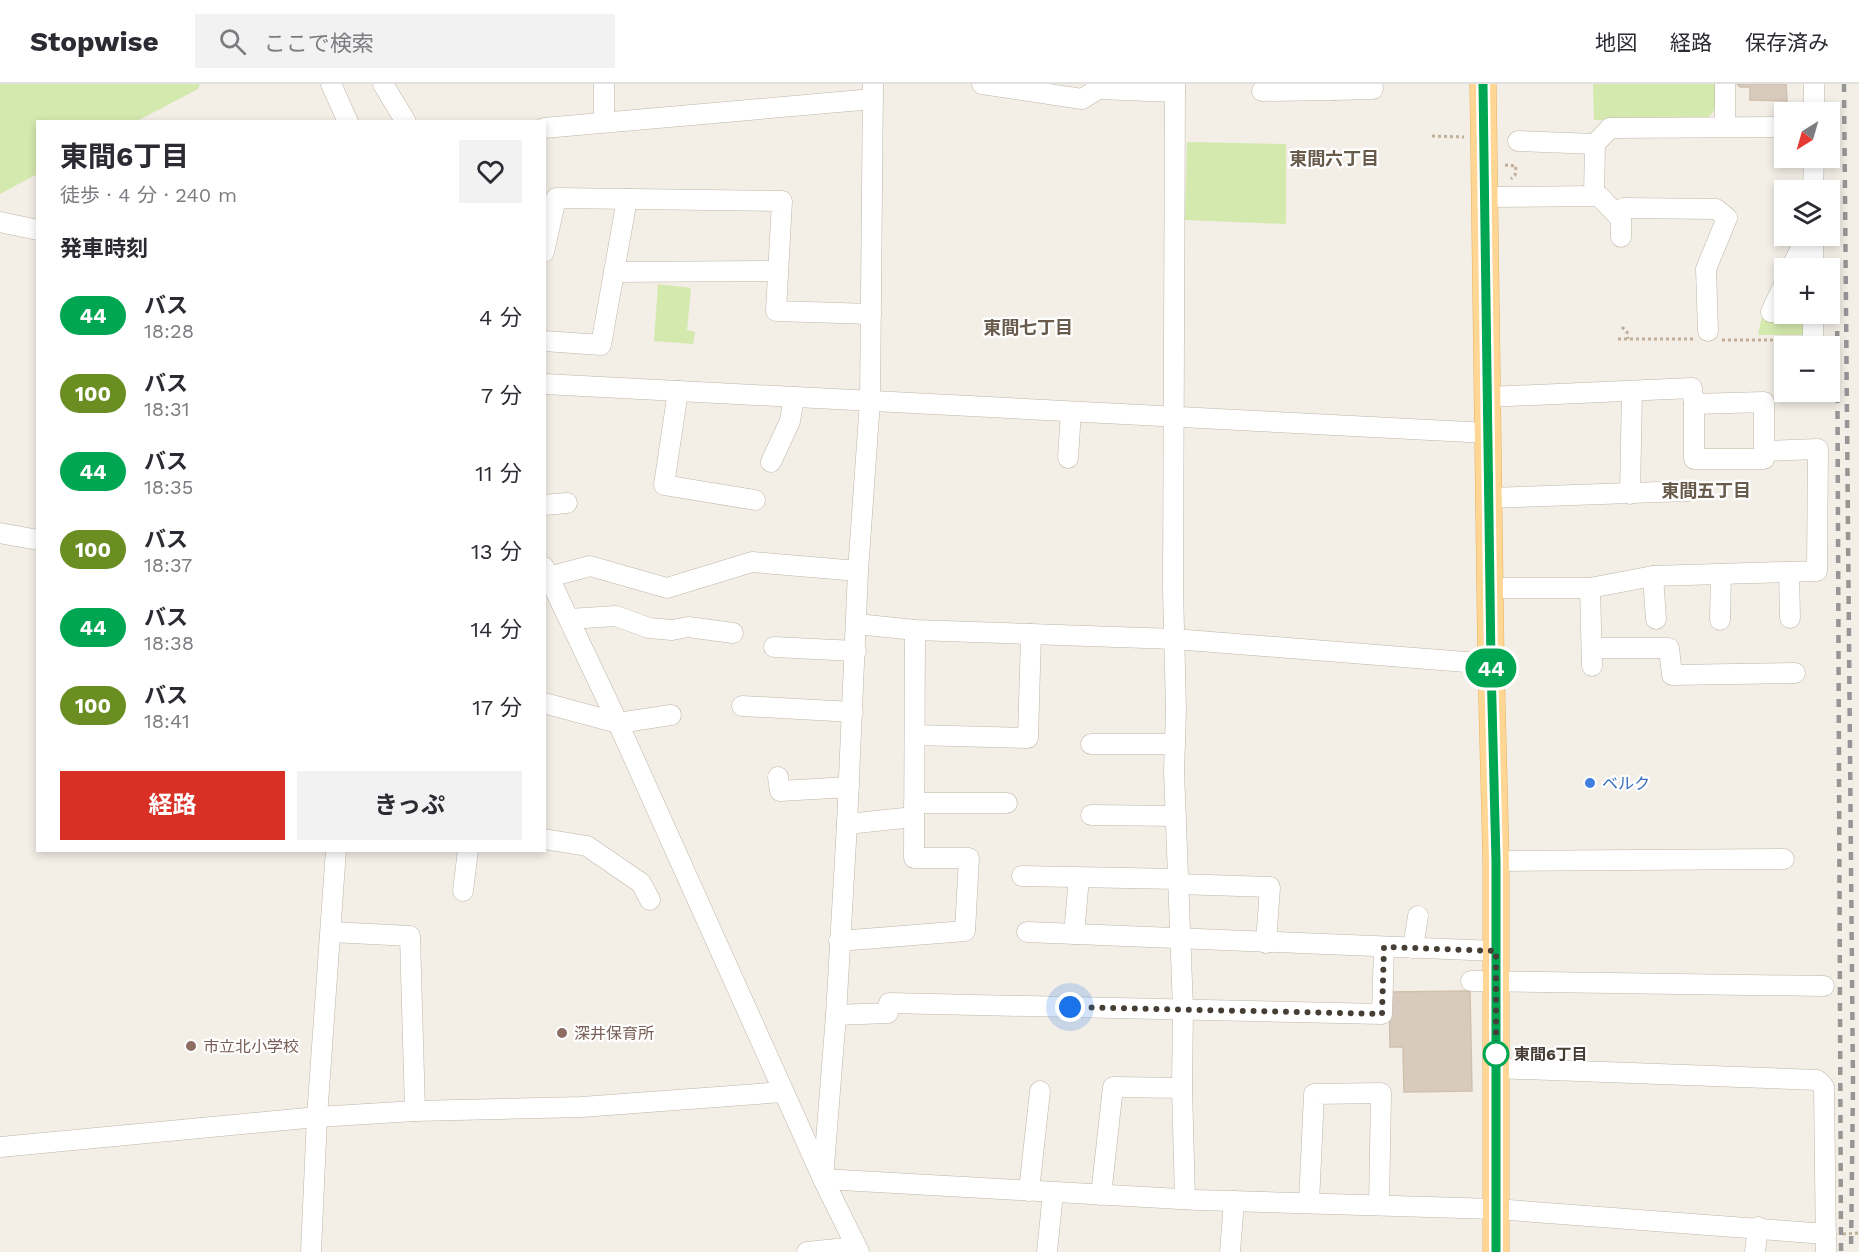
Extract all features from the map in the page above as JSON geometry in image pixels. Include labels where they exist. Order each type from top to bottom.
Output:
[{"type":"main road","points":[[1483,84],[1488,498],[1496,861],[1487,920],[1496,951],[1483,981],[1496,1068],[1496,1252]]},
{"type":"street","points":[[332,84],[347,120]]},
{"type":"street","points":[[383,84],[405,120]]},
{"type":"street","points":[[604,84],[604,121]]},
{"type":"street","points":[[981,84],[1082,99],[1098,89],[1175,88],[1174,639],[1185,1199]]},
{"type":"street","points":[[1725,84],[1725,127]]},
{"type":"street","points":[[1814,84],[1814,102]]},
{"type":"street","points":[[1262,91],[1334,87],[1373,89]]},
{"type":"street","points":[[546,128],[873,91],[870,401],[858,572],[848,824],[823,1179]]},
{"type":"street","points":[[1594,195],[1595,144],[1610,128],[1774,127]]},
{"type":"street","points":[[1518,141],[1595,144]]},
{"type":"street","points":[[1485,197],[1599,196],[1621,219],[1622,237]]},
{"type":"street","points":[[546,243],[556,198],[782,201],[776,311],[871,315]]},
{"type":"street","points":[[546,341],[601,345],[627,199]]},
{"type":"street","points":[[1615,212],[1624,208],[1716,209],[1727,218],[1706,268],[1708,331]]},
{"type":"street","points":[[0,222],[36,230]]},
{"type":"street","points":[[614,272],[778,271]]},
{"type":"street","points":[[1771,312],[1774,306]]},
{"type":"street","points":[[546,384],[1488,433]]},
{"type":"street","points":[[1488,397],[1692,388],[1694,459],[1764,459],[1764,402],[1694,404]]},
{"type":"street","points":[[678,391],[664,485],[755,500]]},
{"type":"street","points":[[1630,494],[1632,391]]},
{"type":"street","points":[[771,462],[790,421],[794,397]]},
{"type":"street","points":[[1068,458],[1071,411]]},
{"type":"street","points":[[1491,588],[1590,588],[1653,576],[1817,571],[1818,449],[1764,451]]},
{"type":"street","points":[[1488,498],[1688,491]]},
{"type":"street","points":[[546,505],[567,503]]},
{"type":"street","points":[[0,533],[36,540]]},
{"type":"street","points":[[807,1252],[857,1250],[547,572],[590,566],[667,588],[752,562],[858,572]]},
{"type":"street","points":[[1789,572],[1790,618]]},
{"type":"street","points":[[1720,620],[1721,574]]},
{"type":"street","points":[[1653,576],[1656,619]]},
{"type":"street","points":[[1590,588],[1592,657],[1670,648],[1672,675],[1795,673]]},
{"type":"street","points":[[569,619],[616,616],[650,628],[672,630],[688,627],[733,633]]},
{"type":"street","points":[[857,624],[915,630],[1174,639],[1491,664]]},
{"type":"street","points":[[839,941],[965,930],[969,858],[914,858],[915,630]]},
{"type":"street","points":[[915,735],[1028,738],[1031,634]]},
{"type":"street","points":[[774,647],[856,651]]},
{"type":"street","points":[[546,704],[618,723],[671,715]]},
{"type":"street","points":[[742,706],[853,712]]},
{"type":"street","points":[[1091,744],[1175,744]]},
{"type":"street","points":[[778,777],[780,791],[849,787]]},
{"type":"street","points":[[848,824],[914,810],[1007,803]]},
{"type":"street","points":[[1091,815],[1176,816]]},
{"type":"street","points":[[546,839],[587,846],[641,883],[650,900]]},
{"type":"street","points":[[311,1252],[317,1117],[336,852]]},
{"type":"street","points":[[463,891],[468,852]]},
{"type":"street","points":[[1496,861],[1784,859]]},
{"type":"street","points":[[1022,876],[1178,881],[1270,887],[1266,943]]},
{"type":"street","points":[[1074,934],[1079,878]]},
{"type":"street","points":[[1413,948],[1418,916]]},
{"type":"street","points":[[331,932],[410,936],[415,1111]]},
{"type":"street","points":[[1027,932],[1496,951]]},
{"type":"street","points":[[836,1014],[888,1013],[889,1003],[1382,1014],[1384,947]]},
{"type":"street","points":[[1483,981],[1824,986]]},
{"type":"street","points":[[823,1179],[1185,1199],[1495,1209],[1758,1227],[1826,1243],[1824,1087],[1817,1080],[1496,1068]]},
{"type":"street","points":[[1101,1195],[1113,1087],[1182,1088]]},
{"type":"street","points":[[1029,1191],[1040,1091]]},
{"type":"street","points":[[0,1147],[317,1117],[415,1111],[582,1107],[783,1092]]},
{"type":"street","points":[[1309,1203],[1314,1094],[1381,1093],[1379,1205]]},
{"type":"street","points":[[1047,1252],[1053,1193]]},
{"type":"street","points":[[1230,1252],[1234,1201]]},
{"type":"street","points":[[1755,1252],[1758,1227]]},
{"type":"path","points":[[1432,136],[1468,137]]},
{"type":"path","points":[[1504,164],[1516,166],[1513,179],[1508,180],[1505,177]]},
{"type":"path","points":[[1623,327],[1628,339]]},
{"type":"green space","points":[[0,84],[200,84],[198,89],[139,120],[36,120],[36,175],[0,194]]},
{"type":"green space","points":[[1593,84],[1718,84],[1718,99],[1716,107],[1706,119],[1594,120]]},
{"type":"green space","points":[[1187,142],[1286,144],[1286,224],[1185,220]]},
{"type":"green space","points":[[658,284],[691,288],[687,330],[695,332],[693,344],[654,341]]},
{"type":"green space","points":[[1774,304],[1774,324],[1810,324],[1810,335],[1758,335],[1763,311]]},
{"type":"building","points":[[1737,84],[1786,84],[1787,101],[1750,100],[1750,88],[1740,87]]},
{"type":"building","points":[[1470,991],[1472,1091],[1404,1092],[1403,1047],[1390,1047],[1389,992]]},
{"type":"railway","points":[[1844,84],[1853,1085],[1851,1252]]},
{"type":"railway","points":[[1837,324],[1841,1252]]},
{"type":"bus line","name":"44","points":[[1483,84],[1488,498],[1496,861],[1496,1252]]},
{"type":"place","name":"ベルク","points":[[1590,783]]},
{"type":"place","name":"深井保育所","points":[[562,1033]]},
{"type":"place","name":"市立北小学校","points":[[191,1046]]},
{"type":"place","name":"東間6丁目","points":[[1496,1054]]},
{"type":"district","name":"東間六丁目","points":[[1334,158]]},
{"type":"district","name":"東間七丁目","points":[[1028,327]]},
{"type":"district","name":"東間五丁目","points":[[1706,490]]},
{"type":"route","points":[[1070,1007],[1382,1014],[1384,947],[1496,951],[1496,1054]]}]
